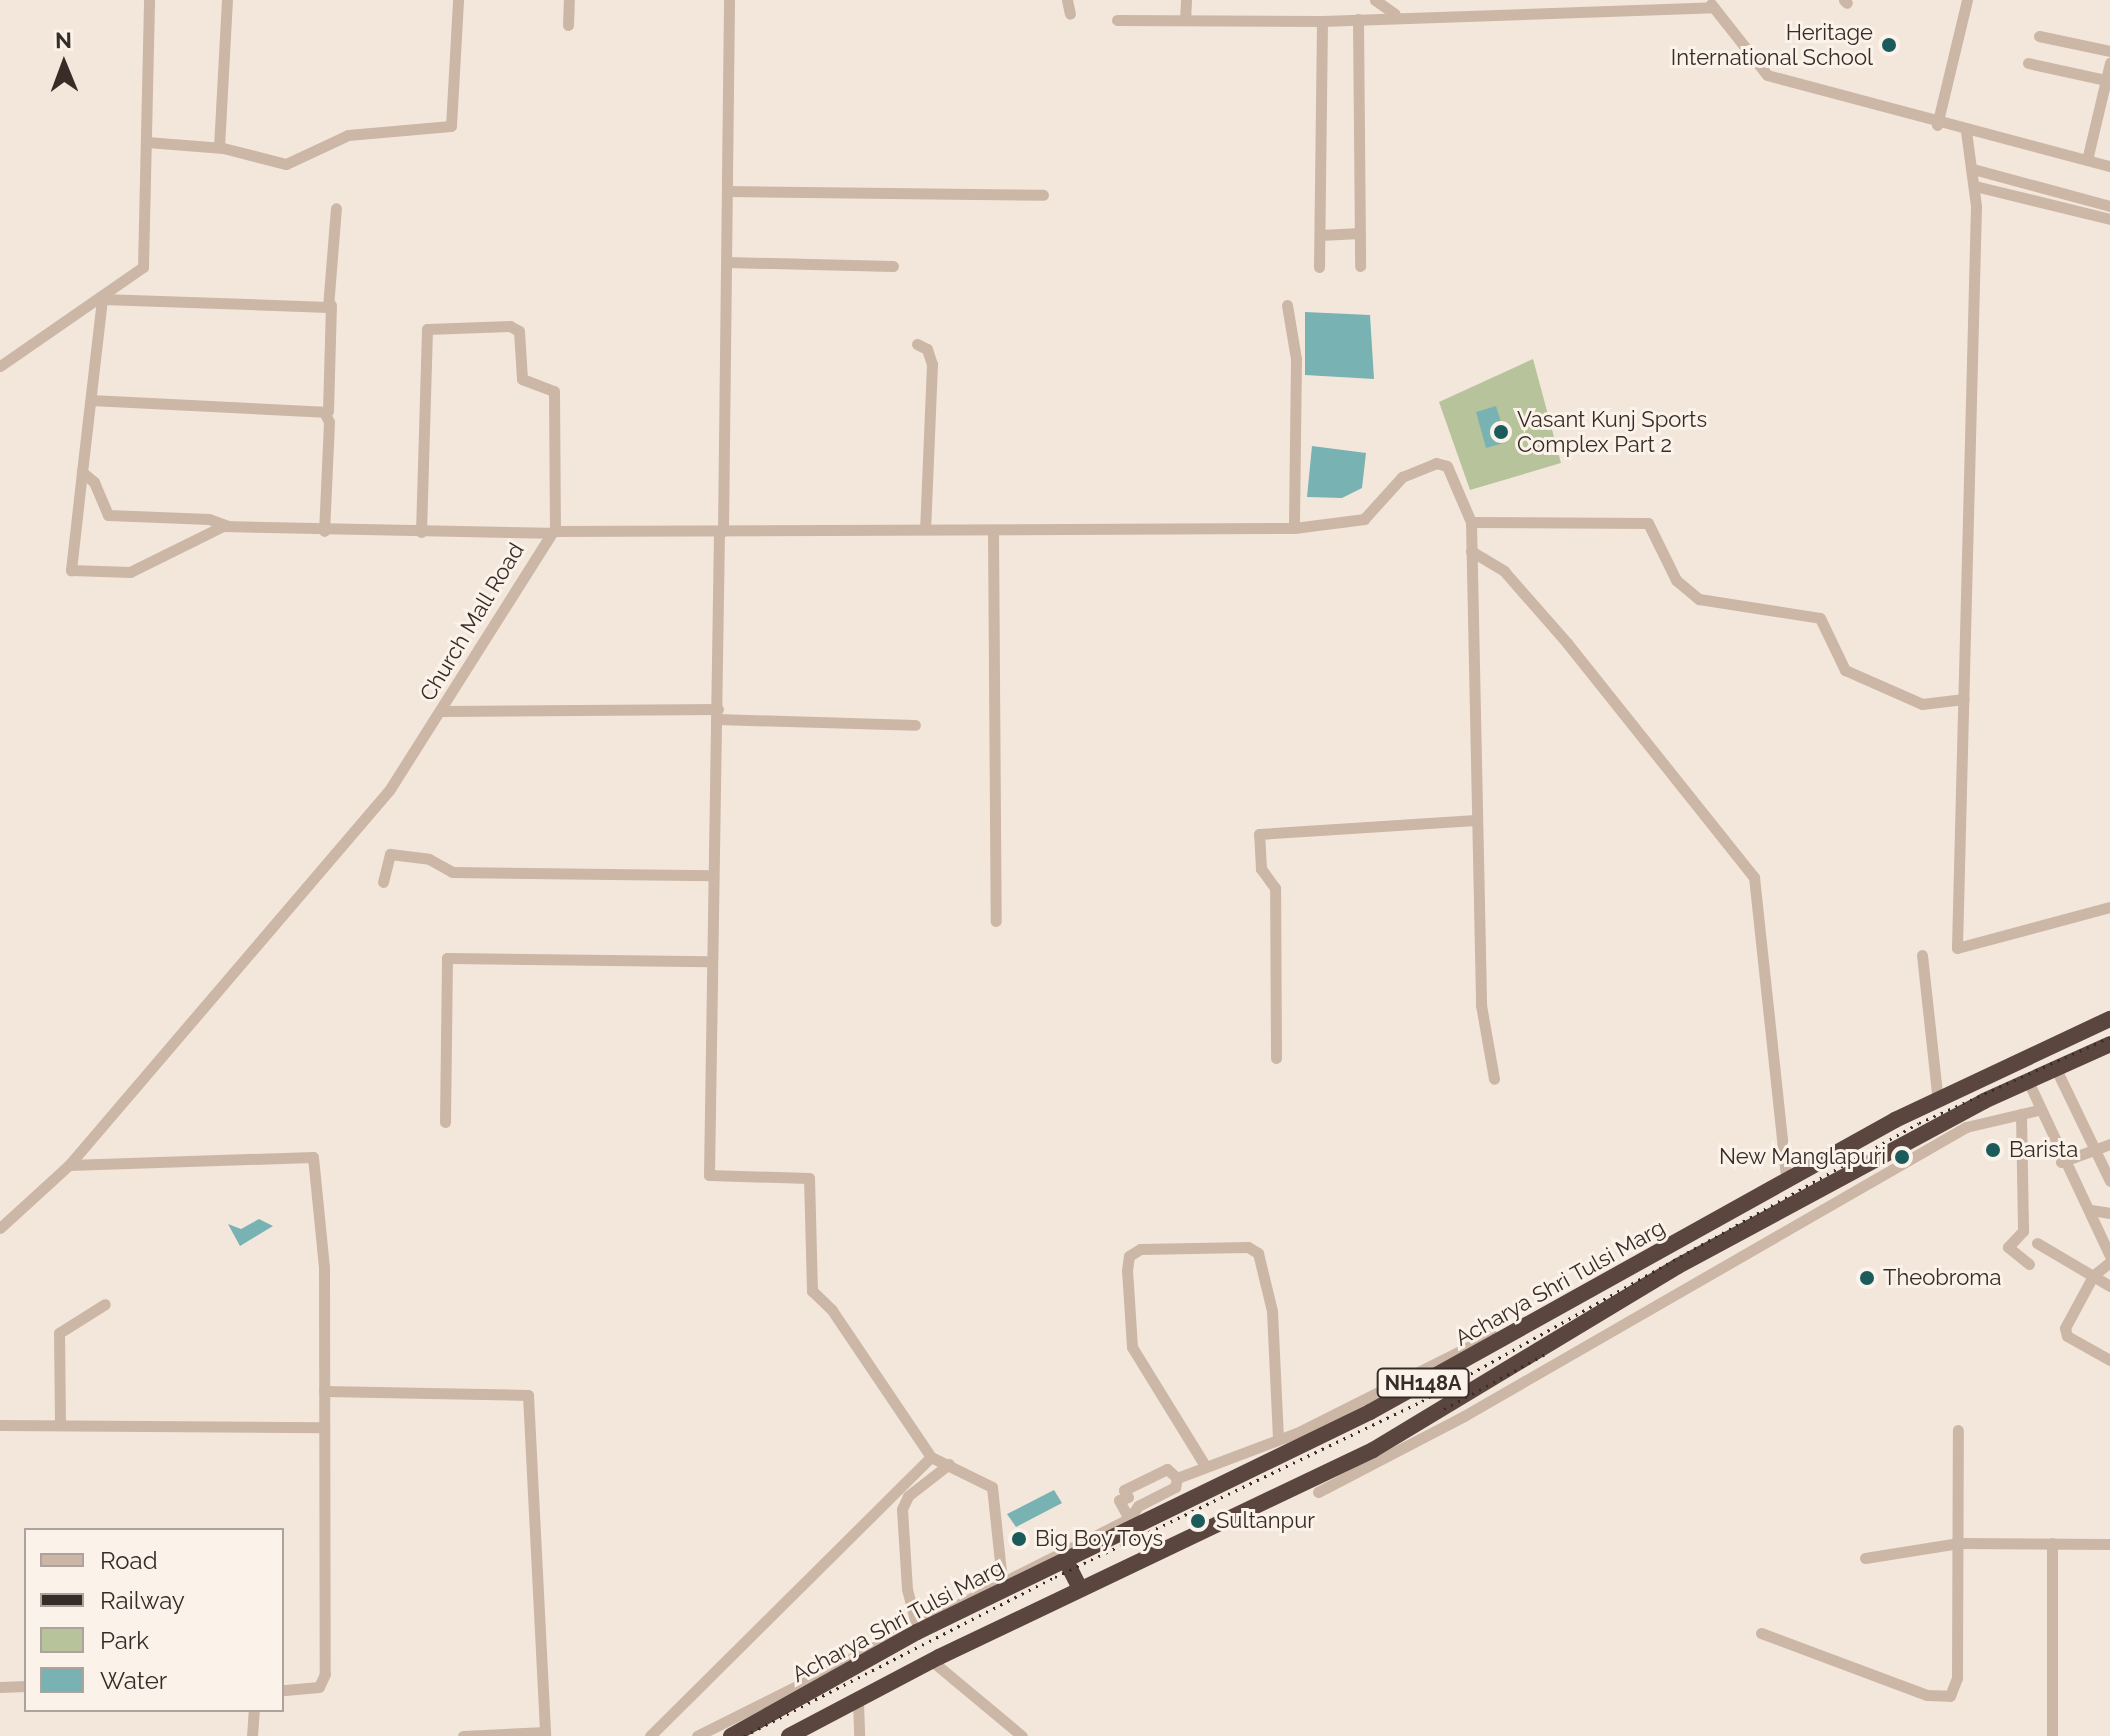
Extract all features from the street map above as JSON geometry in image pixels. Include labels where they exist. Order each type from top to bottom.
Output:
[{"type":"highway","name":"Acharya Shri Tulsi Marg","points":[[731,1736],[917,1628],[1066,1561],[1370,1412],[1982,1077],[2110,1017]]},
{"type":"highway","name":"Acharya Shri Tulsi Marg","points":[[789,1736],[1080,1588],[1373,1450],[1678,1266],[1994,1096],[2110,1044]]},
{"type":"highway","points":[[1982,1077],[1994,1096]]},
{"type":"highway","points":[[1066,1561],[1080,1588]]},
{"type":"street","points":[[0,366],[102,299],[143,267],[149,0]]},
{"type":"street","points":[[219,147],[227,0]]},
{"type":"street","points":[[147,142],[219,147],[286,164],[348,135],[451,126],[458,0]]},
{"type":"street","points":[[568,25],[569,0]]},
{"type":"street","points":[[729,0],[727,262],[709,961],[709,1177],[809,1178],[812,1291],[832,1310],[931,1457],[985,1481],[995,1493],[1002,1580]]},
{"type":"street","points":[[1067,0],[1070,14]]},
{"type":"street","points":[[1185,20],[1186,0]]},
{"type":"street","points":[[1375,0],[1395,14]]},
{"type":"street","points":[[1468,0],[1477,12]]},
{"type":"street","points":[[1937,125],[1967,0]]},
{"type":"street","points":[[1117,20],[1322,21],[1395,14],[1711,4],[1767,75],[1937,125],[2110,166]]},
{"type":"street","points":[[1358,19],[1360,266]]},
{"type":"street","points":[[1319,267],[1322,21]]},
{"type":"street","points":[[2039,36],[2110,51]]},
{"type":"street","points":[[2028,63],[2106,80]]},
{"type":"street","points":[[2087,160],[2110,63]]},
{"type":"street","points":[[1966,131],[1975,186],[1957,948],[2110,907]]},
{"type":"street","points":[[1973,169],[2110,206]]},
{"type":"street","points":[[1975,186],[2110,219]]},
{"type":"street","points":[[728,191],[1043,195]]},
{"type":"street","points":[[328,411],[336,208]]},
{"type":"street","points":[[1320,235],[1360,233]]},
{"type":"street","points":[[727,262],[893,266]]},
{"type":"street","points":[[102,299],[331,305]]},
{"type":"street","points":[[102,299],[71,570],[130,572],[228,526]]},
{"type":"street","points":[[1287,305],[1296,359],[1294,528]]},
{"type":"street","points":[[82,472],[94,482],[108,515],[209,519],[228,526],[324,531],[421,532],[552,532],[554,391],[522,379],[519,331],[510,326],[427,329],[421,532]]},
{"type":"street","points":[[917,344],[927,349],[932,364],[925,528]]},
{"type":"street","points":[[91,400],[324,412],[329,422],[324,531]]},
{"type":"street","name":"Church Mall Road","points":[[0,1228],[69,1165],[390,789],[443,711],[552,532],[1294,528],[1364,519],[1402,477],[1436,463],[1452,471],[1471,522]]},
{"type":"street","points":[[1494,1079],[1482,1021],[1471,522],[1648,523],[1672,573],[1699,599],[1820,618],[1845,670],[1922,704],[1964,699]]},
{"type":"street","points":[[993,532],[996,921]]},
{"type":"street","points":[[1471,551],[1504,571],[1567,643],[1754,877],[1786,1175]]},
{"type":"street","points":[[443,711],[717,714],[915,725]]},
{"type":"street","points":[[1276,1058],[1275,888],[1261,869],[1259,834],[1476,820]]},
{"type":"street","points":[[383,882],[390,854],[429,859],[452,872],[712,875]]},
{"type":"street","points":[[1922,955],[1937,1093]]},
{"type":"street","points":[[445,1122],[447,958],[709,961]]},
{"type":"street","points":[[1177,1478],[1204,1464],[1278,1439],[1612,1274],[1937,1093],[2110,1017]]},
{"type":"street","points":[[2056,1069],[2110,1181]]},
{"type":"street","points":[[2028,1081],[2061,1162],[2091,1210],[2110,1259],[2093,1276],[2065,1333],[2110,1360]]},
{"type":"street","points":[[1318,1492],[1464,1416],[1966,1127],[2038,1110]]},
{"type":"street","points":[[2021,1114],[2023,1231],[2008,1247],[2029,1264]]},
{"type":"street","points":[[2061,1162],[2110,1144]]},
{"type":"street","points":[[69,1165],[312,1155],[324,1267],[325,1674],[319,1687],[284,1690]]},
{"type":"street","points":[[2091,1210],[2110,1213]]},
{"type":"street","points":[[2037,1243],[2110,1286]]},
{"type":"street","points":[[1204,1464],[1132,1347],[1127,1270],[1129,1256],[1140,1249],[1248,1247],[1258,1253],[1272,1311],[1278,1439]]},
{"type":"street","points":[[60,1425],[59,1333],[105,1304]]},
{"type":"street","points":[[324,1391],[527,1393],[545,1734],[463,1736]]},
{"type":"street","points":[[0,1425],[324,1427]]},
{"type":"street","points":[[1761,1633],[1927,1695],[1950,1696],[1957,1678],[1958,1430]]},
{"type":"street","points":[[650,1736],[931,1457]]},
{"type":"street","points":[[917,1628],[907,1589],[902,1509],[908,1496],[949,1464]]},
{"type":"street","points":[[1129,1519],[1119,1500],[1128,1497],[1124,1490],[1167,1469],[1177,1478]]},
{"type":"street","points":[[697,1736],[917,1628],[1002,1580],[1129,1519],[1138,1506],[1175,1487],[1177,1478]]},
{"type":"street","points":[[1865,1558],[1959,1543],[2110,1544]]},
{"type":"street","points":[[2052,1543],[2052,1736]]},
{"type":"street","points":[[932,1661],[1022,1736]]},
{"type":"street","points":[[0,1687],[24,1686]]},
{"type":"street","points":[[858,1702],[859,1736]]},
{"type":"street","points":[[252,1736],[254,1712]]},
{"type":"green space","name":"Vasant Kunj Sports Complex Part 2","points":[[1533,359],[1561,463],[1470,490],[1439,402]]},
{"type":"water","points":[[1305,312],[1370,315],[1374,379],[1305,375]]},
{"type":"water","points":[[1496,406],[1507,442],[1486,448],[1476,412]]},
{"type":"water","points":[[1312,446],[1366,453],[1362,488],[1342,498],[1307,497]]},
{"type":"water","points":[[259,1219],[273,1226],[240,1246],[228,1224],[241,1229]]},
{"type":"water","points":[[1054,1490],[1062,1503],[1016,1527],[1007,1514]]},
{"type":"railway","points":[[744,1736],[1055,1577],[1422,1401],[1919,1123],[2110,1037]]},
{"type":"railway","points":[[1444,1409],[1547,1353]]},
{"type":"place","name":"Heritage International School","points":[[1889,45]]},
{"type":"place","name":"Vasant Kunj Sports Complex Part 2","points":[[1501,432]]},
{"type":"place","name":"Barista","points":[[1993,1150]]},
{"type":"place","name":"New Manglapuri","points":[[1902,1157]]},
{"type":"place","name":"Theobroma","points":[[1867,1278]]},
{"type":"place","name":"Sultanpur","points":[[1198,1521]]},
{"type":"place","name":"Big Boy Toys","points":[[1019,1539]]}]
